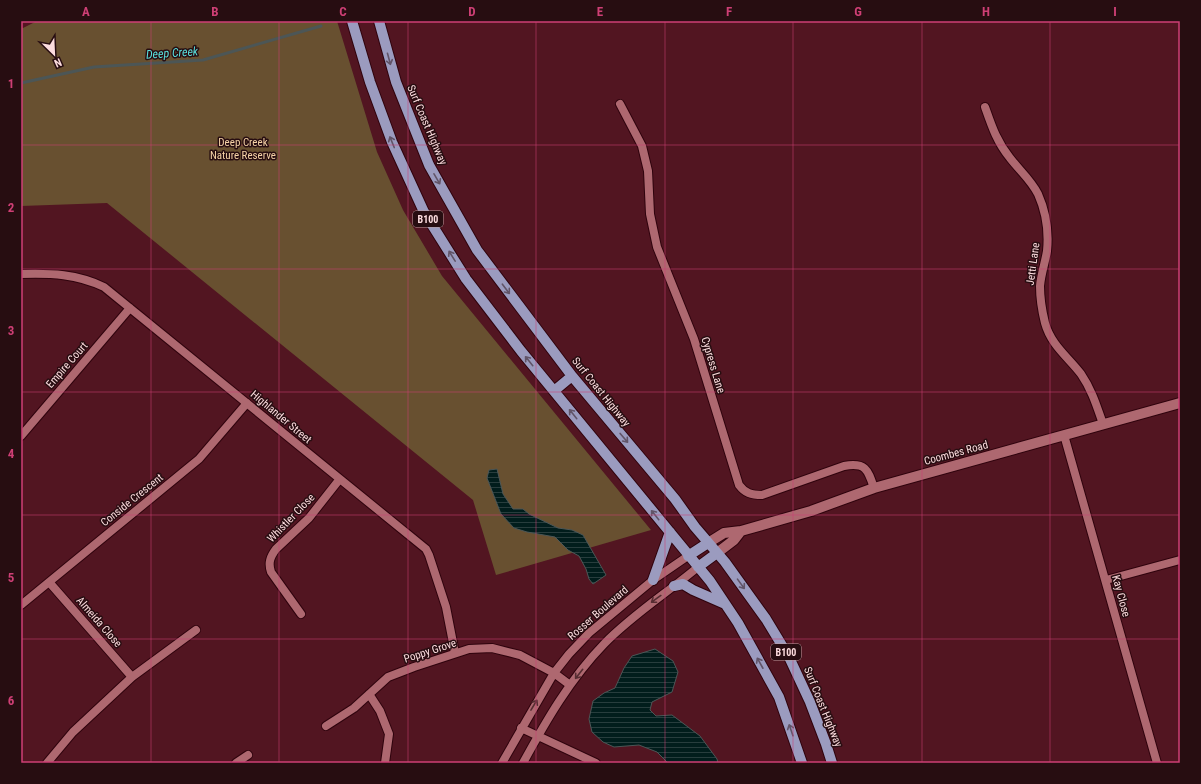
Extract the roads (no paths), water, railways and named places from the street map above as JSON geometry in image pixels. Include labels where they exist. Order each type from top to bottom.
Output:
[{"type":"main road","name":"B100","points":[[352,21],[370,82],[392,142],[424,212],[466,279],[554,391],[710,582],[738,623],[779,697],[802,763]]},
{"type":"main road","name":"Surf Coast Highway","points":[[379,21],[396,82],[429,165],[477,250],[572,376],[675,499],[766,619],[789,657],[810,702],[832,763]]},
{"type":"main road","points":[[554,391],[572,376]]},
{"type":"main road","points":[[653,580],[670,532]]},
{"type":"main road","points":[[688,556],[708,543]]},
{"type":"main road","points":[[698,567],[717,553]]},
{"type":"main road","points":[[674,586],[684,584],[693,590],[725,604]]},
{"type":"street","name":"Cypress Lane","points":[[620,104],[642,146],[648,171],[650,214],[654,235],[664,266],[694,339],[739,484],[748,494],[762,495],[851,464],[864,466],[868,471],[874,488]]},
{"type":"street","name":"Jetti Lane","points":[[985,107],[997,139],[1011,160],[1032,184],[1042,205],[1046,216],[1048,233],[1040,287],[1040,299],[1046,325],[1056,346],[1087,384],[1094,397],[1103,424]]},
{"type":"street","name":"Highlander Street","points":[[21,274],[62,274],[91,280],[104,287],[339,480],[426,549],[430,555],[446,607],[455,653]]},
{"type":"street","name":"Empire Court","points":[[21,436],[130,308]]},
{"type":"street","name":"Conside Crescent","points":[[21,605],[199,459],[247,403]]},
{"type":"street","name":"Coombes Road","points":[[708,543],[724,533],[741,531],[811,511],[874,488],[1180,403]]},
{"type":"street","name":"Kay Close","points":[[1064,435],[1157,763]]},
{"type":"street","name":"Whistler Close","points":[[301,614],[271,572],[269,561],[271,555],[276,549],[309,518],[339,480]]},
{"type":"street","name":"Coombes Road","points":[[717,553],[734,540],[741,531]]},
{"type":"street","name":"Rosser Boulevard","points":[[502,763],[554,673],[569,654],[589,633],[653,580],[688,556]]},
{"type":"street","points":[[1106,580],[1180,560]]},
{"type":"street","points":[[523,763],[570,685],[604,644],[646,606],[698,567]]},
{"type":"street","name":"Almeida Close","points":[[49,582],[132,677]]},
{"type":"street","points":[[47,763],[73,732],[132,677],[196,630]]},
{"type":"street","name":"Poppy Grove","points":[[326,726],[354,708],[388,677],[469,649],[492,648],[520,654],[554,673],[570,685]]},
{"type":"street","points":[[369,694],[380,711],[389,734],[386,763]]},
{"type":"street","points":[[521,728],[596,763]]},
{"type":"street","points":[[236,763],[248,755]]},
{"type":"water","points":[[497,469],[503,494],[513,509],[523,509],[529,514],[558,528],[572,530],[583,535],[606,575],[593,584],[589,579],[586,569],[579,556],[568,550],[555,537],[514,528],[501,514],[487,478],[489,470]]},
{"type":"water","points":[[655,649],[673,661],[678,672],[672,692],[652,702],[650,710],[656,716],[672,715],[700,736],[717,759],[718,763],[668,763],[657,752],[639,745],[614,747],[603,742],[592,732],[589,719],[593,701],[604,693],[615,688],[624,668],[632,656]]},
{"type":"waterway","name":"Deep Creek","points":[[21,83],[94,67],[203,60],[321,26]]},
{"type":"park label","name":"Deep Creek Nature Reserve","points":[[243,148]]}]
